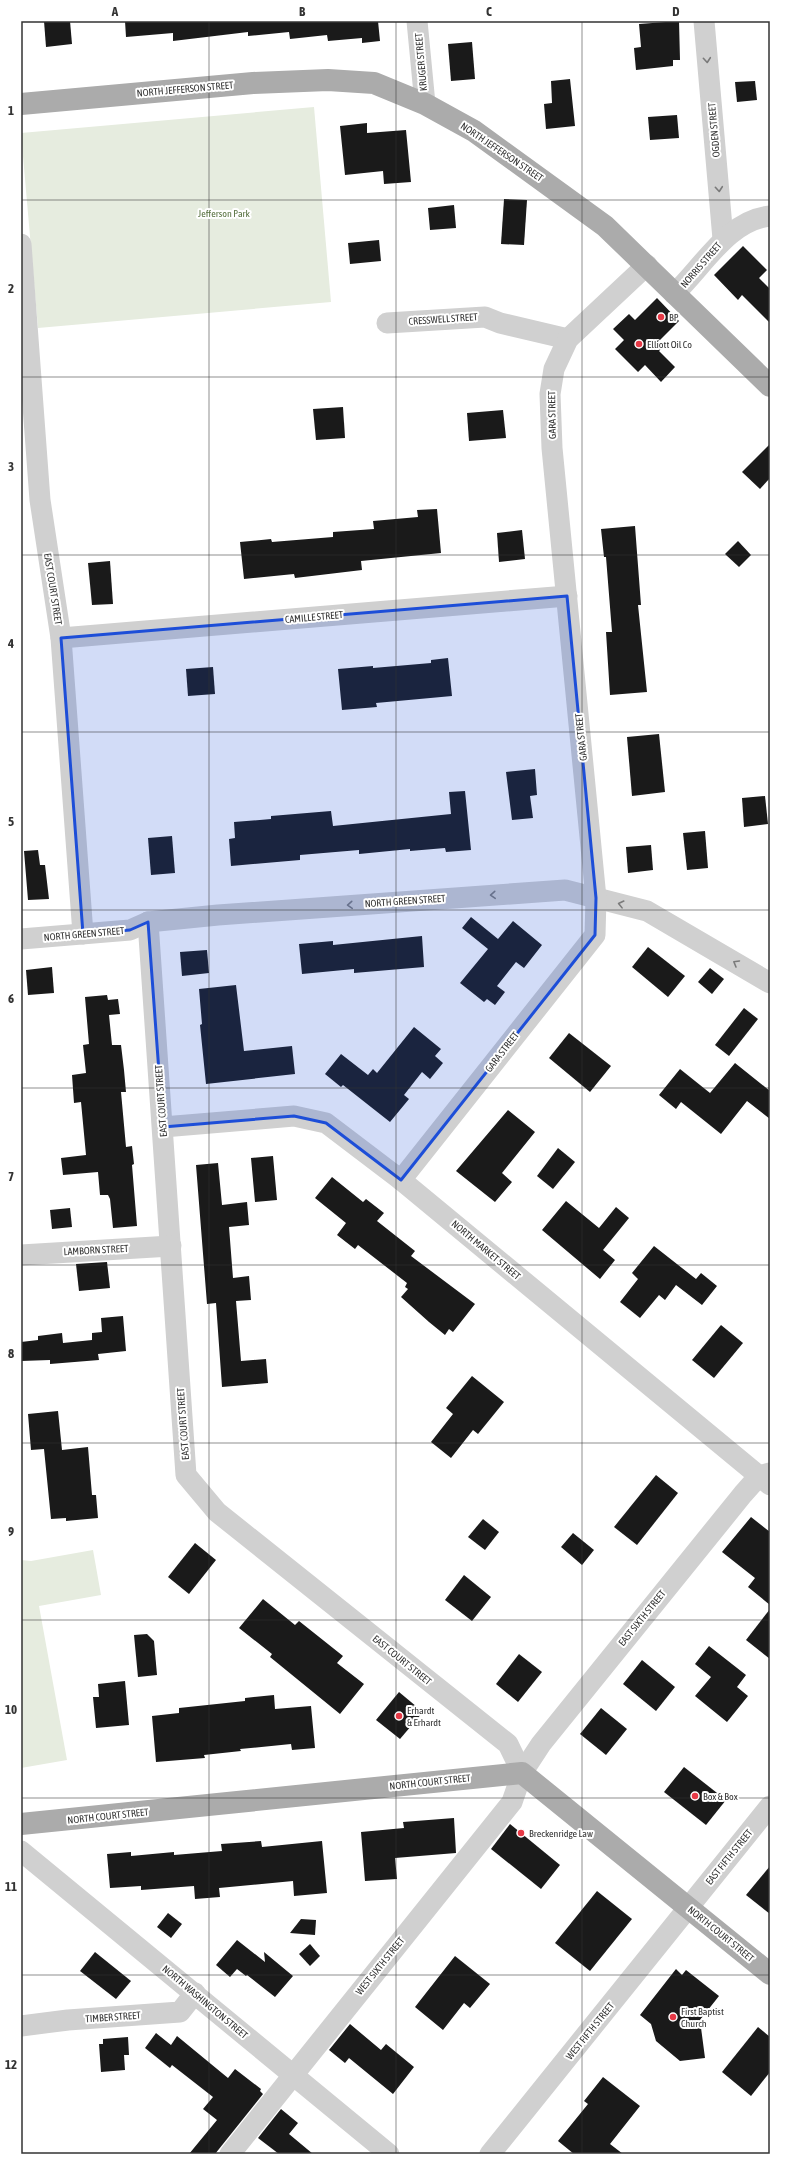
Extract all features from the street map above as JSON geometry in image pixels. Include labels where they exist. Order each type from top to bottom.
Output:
[{"type":"main road","name":"NORTH JEFFERSON STREET","points":[[21,104],[253,84],[328,80],[374,83],[425,104],[474,131],[605,226],[770,386]]},
{"type":"main road","name":"NORTH COURT STREET","points":[[21,1824],[522,1773],[770,1974]]},
{"type":"street","name":"KRUGER STREET","points":[[417,21],[425,104]]},
{"type":"street","name":"OGDEN STREET","points":[[704,21],[723,239]]},
{"type":"street","name":"NORRIS STREET","points":[[674,294],[692,277],[723,239],[757,218],[770,216]]},
{"type":"street","name":"EAST COURT STREET","points":[[21,244],[40,500],[61,638],[83,934]]},
{"type":"street","name":"GARA STREET","points":[[401,1180],[595,935],[596,898],[552,448],[550,394],[554,369],[568,339],[646,265]]},
{"type":"street","name":"CRESSWELL STREET","points":[[387,323],[485,317],[500,323],[568,339]]},
{"type":"street","name":"CAMILLE STREET","points":[[61,638],[567,596]]},
{"type":"street","name":"NORTH GREEN STREET","points":[[21,939],[130,930],[148,922],[218,915],[565,890],[647,911],[770,983]]},
{"type":"street","name":"EAST COURT STREET","points":[[148,922],[186,1475],[216,1512],[508,1744],[522,1773]]},
{"type":"street","name":"NORTH MARKET STREET","points":[[163,1127],[304,1117],[326,1122],[401,1180],[766,1478]]},
{"type":"street","name":"LAMBORN STREET","points":[[21,1255],[171,1246]]},
{"type":"street","name":"EAST SIXTH STREET","points":[[522,1773],[541,1744],[766,1478]]},
{"type":"street","name":"WEST SIXTH STREET","points":[[230,2154],[512,1802],[522,1773]]},
{"type":"street","name":"EAST FIFTH STREET","points":[[688,1908],[770,1806]]},
{"type":"street","name":"NORTH WASHINGTON STREET","points":[[21,1851],[195,1993],[292,2076],[389,2154]]},
{"type":"street","name":"WEST FIFTH STREET","points":[[490,2154],[688,1908]]},
{"type":"street","name":"TIMBER STREET","points":[[21,2026],[68,2020],[180,2012],[195,1993]]},
{"type":"highlighted area","points":[[567,596],[596,898],[595,935],[401,1180],[326,1123],[294,1116],[163,1127],[148,922],[130,930],[83,934],[61,638]]},
{"type":"green space","name":"Jefferson Park","points":[[314,107],[331,302],[38,328],[21,133]]},
{"type":"green space","points":[[93,1550],[101,1595],[39,1606],[67,1760],[21,1768],[21,1560],[31,1561]]},
{"type":"building","points":[[44,21],[70,21],[72,44],[46,47]]},
{"type":"building","points":[[125,21],[378,21],[380,41],[362,43],[362,38],[328,41],[327,35],[290,39],[289,32],[248,36],[248,32],[173,41],[173,33],[126,37]]},
{"type":"building","points":[[679,21],[680,60],[673,60],[673,66],[636,70],[634,48],[641,47],[639,24]]},
{"type":"building","points":[[472,42],[475,79],[451,81],[448,44]]},
{"type":"building","points":[[570,79],[575,126],[546,129],[544,104],[552,103],[551,81]]},
{"type":"building","points":[[755,81],[757,100],[737,102],[735,82]]},
{"type":"building","points":[[677,115],[679,138],[650,140],[648,117]]},
{"type":"building","points":[[367,123],[367,133],[406,130],[411,182],[384,184],[383,171],[345,175],[340,126]]},
{"type":"building","points":[[504,199],[527,200],[524,245],[501,244]]},
{"type":"building","points":[[454,205],[456,228],[430,230],[428,208]]},
{"type":"building","points":[[379,240],[381,261],[350,264],[348,243]]},
{"type":"building","points":[[743,246],[767,270],[759,278],[770,289],[770,323],[742,295],[738,300],[714,275]]},
{"type":"building","points":[[657,298],[679,321],[657,343],[662,348],[659,351],[675,367],[661,382],[645,365],[638,372],[615,349],[624,340],[613,329],[629,314],[635,320]]},
{"type":"building","points":[[343,407],[345,438],[316,440],[313,409]]},
{"type":"building","points":[[503,410],[506,438],[469,441],[467,413]]},
{"type":"building","points":[[770,444],[770,478],[760,489],[742,472]]},
{"type":"building","points":[[437,509],[441,553],[361,561],[362,570],[295,578],[294,574],[244,579],[240,542],[271,539],[272,542],[333,537],[333,532],[374,529],[373,521],[418,517],[417,510]]},
{"type":"building","points":[[635,526],[641,605],[638,605],[647,692],[610,695],[606,632],[612,632],[606,557],[604,557],[601,529]]},
{"type":"building","points":[[522,530],[525,559],[499,562],[497,533]]},
{"type":"building","points":[[738,541],[751,555],[739,567],[725,554]]},
{"type":"building","points":[[110,561],[113,604],[92,605],[88,563]]},
{"type":"building","points":[[448,658],[452,696],[376,703],[377,707],[342,710],[338,669],[373,666],[373,668],[431,663],[431,660]]},
{"type":"building","points":[[213,667],[215,694],[188,696],[186,669]]},
{"type":"building","points":[[659,734],[665,792],[632,796],[627,737]]},
{"type":"building","points":[[535,769],[537,795],[530,796],[533,818],[512,820],[506,772]]},
{"type":"building","points":[[465,791],[471,850],[446,852],[445,848],[410,851],[410,849],[359,854],[359,850],[300,855],[300,860],[231,866],[229,839],[235,838],[234,822],[271,819],[271,816],[331,811],[333,826],[451,814],[449,792]]},
{"type":"building","points":[[765,796],[768,824],[744,827],[742,798]]},
{"type":"building","points":[[705,831],[708,868],[687,870],[683,833]]},
{"type":"building","points":[[172,836],[175,873],[151,875],[148,838]]},
{"type":"building","points":[[651,845],[653,870],[628,873],[626,847]]},
{"type":"building","points":[[38,850],[40,865],[45,865],[49,899],[28,900],[24,851]]},
{"type":"building","points":[[471,917],[498,939],[513,921],[542,945],[524,968],[516,962],[497,986],[505,992],[495,1005],[487,999],[484,1002],[460,983],[488,949],[462,928]]},
{"type":"building","points":[[422,936],[424,967],[354,973],[354,969],[302,974],[299,944],[333,941],[333,945]]},
{"type":"building","points":[[648,947],[685,976],[668,997],[632,967]]},
{"type":"building","points":[[207,950],[209,973],[182,976],[180,952]]},
{"type":"building","points":[[52,967],[54,993],[28,995],[26,970]]},
{"type":"building","points":[[710,968],[724,979],[712,994],[698,982]]},
{"type":"building","points":[[236,985],[244,1051],[292,1046],[295,1074],[206,1084],[200,1025],[202,1024],[199,989]]},
{"type":"building","points":[[107,995],[108,1000],[118,999],[120,1014],[109,1015],[112,1045],[121,1045],[126,1092],[121,1092],[126,1147],[132,1146],[137,1226],[113,1228],[110,1199],[108,1195],[100,1195],[98,1172],[63,1175],[61,1158],[86,1155],[81,1102],[74,1103],[72,1075],[86,1073],[83,1045],[89,1044],[85,997]]},
{"type":"building","points":[[744,1008],[758,1019],[729,1056],[715,1045]]},
{"type":"building","points":[[414,1027],[441,1049],[435,1056],[443,1063],[430,1079],[422,1072],[404,1095],[409,1099],[390,1122],[343,1085],[341,1087],[325,1074],[341,1054],[368,1075],[373,1069],[377,1073]]},
{"type":"building","points":[[569,1033],[611,1066],[590,1092],[549,1058]]},
{"type":"building","points":[[735,1063],[770,1091],[770,1119],[747,1101],[721,1134],[681,1102],[676,1109],[659,1095],[680,1069],[710,1093]]},
{"type":"building","points":[[508,1110],[535,1132],[502,1173],[512,1182],[495,1202],[456,1171]]},
{"type":"building","points":[[558,1148],[575,1162],[553,1189],[537,1176]]},
{"type":"building","points":[[273,1156],[277,1200],[255,1202],[251,1158]]},
{"type":"building","points":[[218,1163],[222,1205],[247,1202],[249,1225],[229,1227],[233,1278],[249,1276],[251,1300],[236,1301],[241,1361],[266,1359],[268,1383],[222,1387],[216,1303],[207,1304],[196,1165]]},
{"type":"building","points":[[332,1177],[363,1202],[366,1199],[384,1213],[377,1221],[415,1251],[411,1256],[475,1304],[453,1332],[449,1329],[445,1335],[401,1297],[408,1289],[405,1287],[407,1283],[358,1245],[355,1249],[337,1235],[346,1223],[315,1198]]},
{"type":"building","points":[[566,1201],[599,1228],[616,1207],[629,1218],[603,1250],[615,1260],[600,1279],[542,1230]]},
{"type":"building","points":[[70,1208],[72,1227],[52,1229],[50,1210]]},
{"type":"building","points":[[654,1246],[696,1279],[701,1273],[717,1286],[702,1305],[676,1285],[665,1300],[659,1295],[640,1318],[620,1302],[638,1279],[632,1273]]},
{"type":"building","points":[[107,1262],[110,1288],[79,1291],[76,1264]]},
{"type":"building","points":[[123,1316],[126,1351],[98,1354],[99,1360],[50,1364],[50,1360],[21,1361],[21,1342],[38,1340],[38,1336],[62,1333],[63,1343],[92,1340],[92,1333],[102,1332],[101,1318]]},
{"type":"building","points":[[721,1325],[743,1343],[714,1378],[692,1360]]},
{"type":"building","points":[[472,1376],[504,1402],[478,1434],[473,1430],[451,1458],[431,1442],[453,1414],[446,1408]]},
{"type":"building","points":[[58,1411],[62,1450],[88,1447],[92,1495],[96,1495],[98,1518],[66,1521],[66,1518],[51,1519],[44,1449],[31,1450],[28,1414]]},
{"type":"building","points":[[656,1475],[678,1493],[637,1545],[614,1527]]},
{"type":"building","points":[[751,1517],[770,1532],[770,1605],[748,1587],[755,1578],[722,1552]]},
{"type":"building","points":[[483,1519],[499,1532],[485,1550],[468,1537]]},
{"type":"building","points":[[573,1533],[594,1550],[582,1565],[561,1547]]},
{"type":"building","points":[[195,1543],[216,1560],[189,1594],[168,1577]]},
{"type":"building","points":[[464,1575],[491,1597],[472,1621],[445,1600]]},
{"type":"building","points":[[263,1599],[295,1625],[299,1621],[343,1656],[337,1663],[364,1684],[340,1714],[270,1657],[272,1654],[239,1628]]},
{"type":"building","points":[[770,1609],[770,1659],[746,1640]]},
{"type":"building","points":[[147,1634],[154,1641],[157,1675],[138,1677],[134,1635]]},
{"type":"building","points":[[709,1646],[746,1675],[737,1687],[748,1696],[727,1722],[695,1696],[711,1677],[695,1664]]},
{"type":"building","points":[[519,1654],[542,1672],[518,1702],[496,1684]]},
{"type":"building","points":[[642,1660],[675,1687],[656,1711],[623,1684]]},
{"type":"building","points":[[125,1681],[129,1725],[96,1728],[93,1697],[99,1697],[98,1684]]},
{"type":"building","name":"Erhardt & Erhardt","points":[[399,1692],[423,1712],[400,1739],[376,1720]]},
{"type":"building","points":[[274,1695],[275,1709],[311,1706],[315,1748],[292,1750],[291,1744],[240,1749],[241,1751],[204,1755],[205,1758],[156,1762],[152,1716],[179,1713],[179,1708],[245,1701],[245,1698]]},
{"type":"building","points":[[601,1708],[627,1729],[606,1755],[580,1734]]},
{"type":"building","name":"Box & Box","points":[[684,1767],[726,1800],[706,1825],[664,1792]]},
{"type":"building","points":[[454,1818],[456,1853],[395,1858],[397,1879],[365,1881],[361,1832],[404,1828],[403,1822]]},
{"type":"building","points":[[510,1824],[560,1865],[541,1889],[491,1849]]},
{"type":"building","points":[[261,1841],[262,1847],[322,1841],[327,1893],[294,1896],[293,1881],[219,1888],[220,1897],[195,1899],[194,1886],[141,1890],[141,1886],[110,1888],[107,1854],[131,1852],[131,1856],[174,1852],[174,1855],[222,1851],[221,1844]]},
{"type":"building","points":[[770,1866],[770,1914],[746,1895]]},
{"type":"building","points":[[597,1891],[632,1919],[590,1971],[555,1943]]},
{"type":"building","points":[[168,1913],[182,1924],[171,1938],[157,1927]]},
{"type":"building","points":[[301,1919],[316,1920],[315,1935],[290,1933]]},
{"type":"building","points":[[237,1940],[265,1962],[264,1952],[293,1976],[275,1997],[237,1969],[230,1977],[216,1965]]},
{"type":"building","points":[[310,1944],[320,1956],[310,1966],[299,1954]]},
{"type":"building","points":[[95,1952],[131,1981],[116,1999],[80,1971]]},
{"type":"building","points":[[455,1956],[490,1984],[470,2008],[464,2003],[443,2030],[415,2007]]},
{"type":"building","name":"First Baptist Church","points":[[676,1969],[682,1975],[686,1970],[719,1996],[700,2020],[705,2058],[680,2061],[656,2041],[651,2024],[640,2015]]},
{"type":"building","points":[[350,2024],[381,2050],[386,2044],[414,2067],[393,2094],[349,2058],[345,2063],[329,2050]]},
{"type":"building","points":[[758,2027],[770,2037],[770,2072],[751,2096],[722,2072]]},
{"type":"building","points":[[156,2033],[171,2045],[177,2036],[228,2078],[235,2069],[261,2089],[260,2091],[263,2094],[215,2154],[189,2154],[217,2120],[203,2109],[213,2097],[172,2065],[170,2068],[145,2048]]},
{"type":"building","points":[[128,2037],[129,2055],[124,2055],[125,2070],[101,2072],[99,2044],[103,2044],[103,2039]]},
{"type":"building","points":[[603,2077],[640,2106],[610,2144],[623,2154],[574,2154],[558,2141],[588,2104],[584,2101]]},
{"type":"building","points":[[281,2109],[298,2123],[289,2134],[313,2154],[279,2154],[258,2138]]},
{"type":"place","name":"BP","points":[[661,317]]},
{"type":"place","name":"Elliott Oil Co","points":[[639,344]]},
{"type":"place","name":"Erhardt & Erhardt","points":[[399,1716]]},
{"type":"place","name":"Box & Box","points":[[695,1796]]},
{"type":"place","name":"Breckenridge Law","points":[[521,1833]]},
{"type":"place","name":"First Baptist Church","points":[[673,2017]]}]
